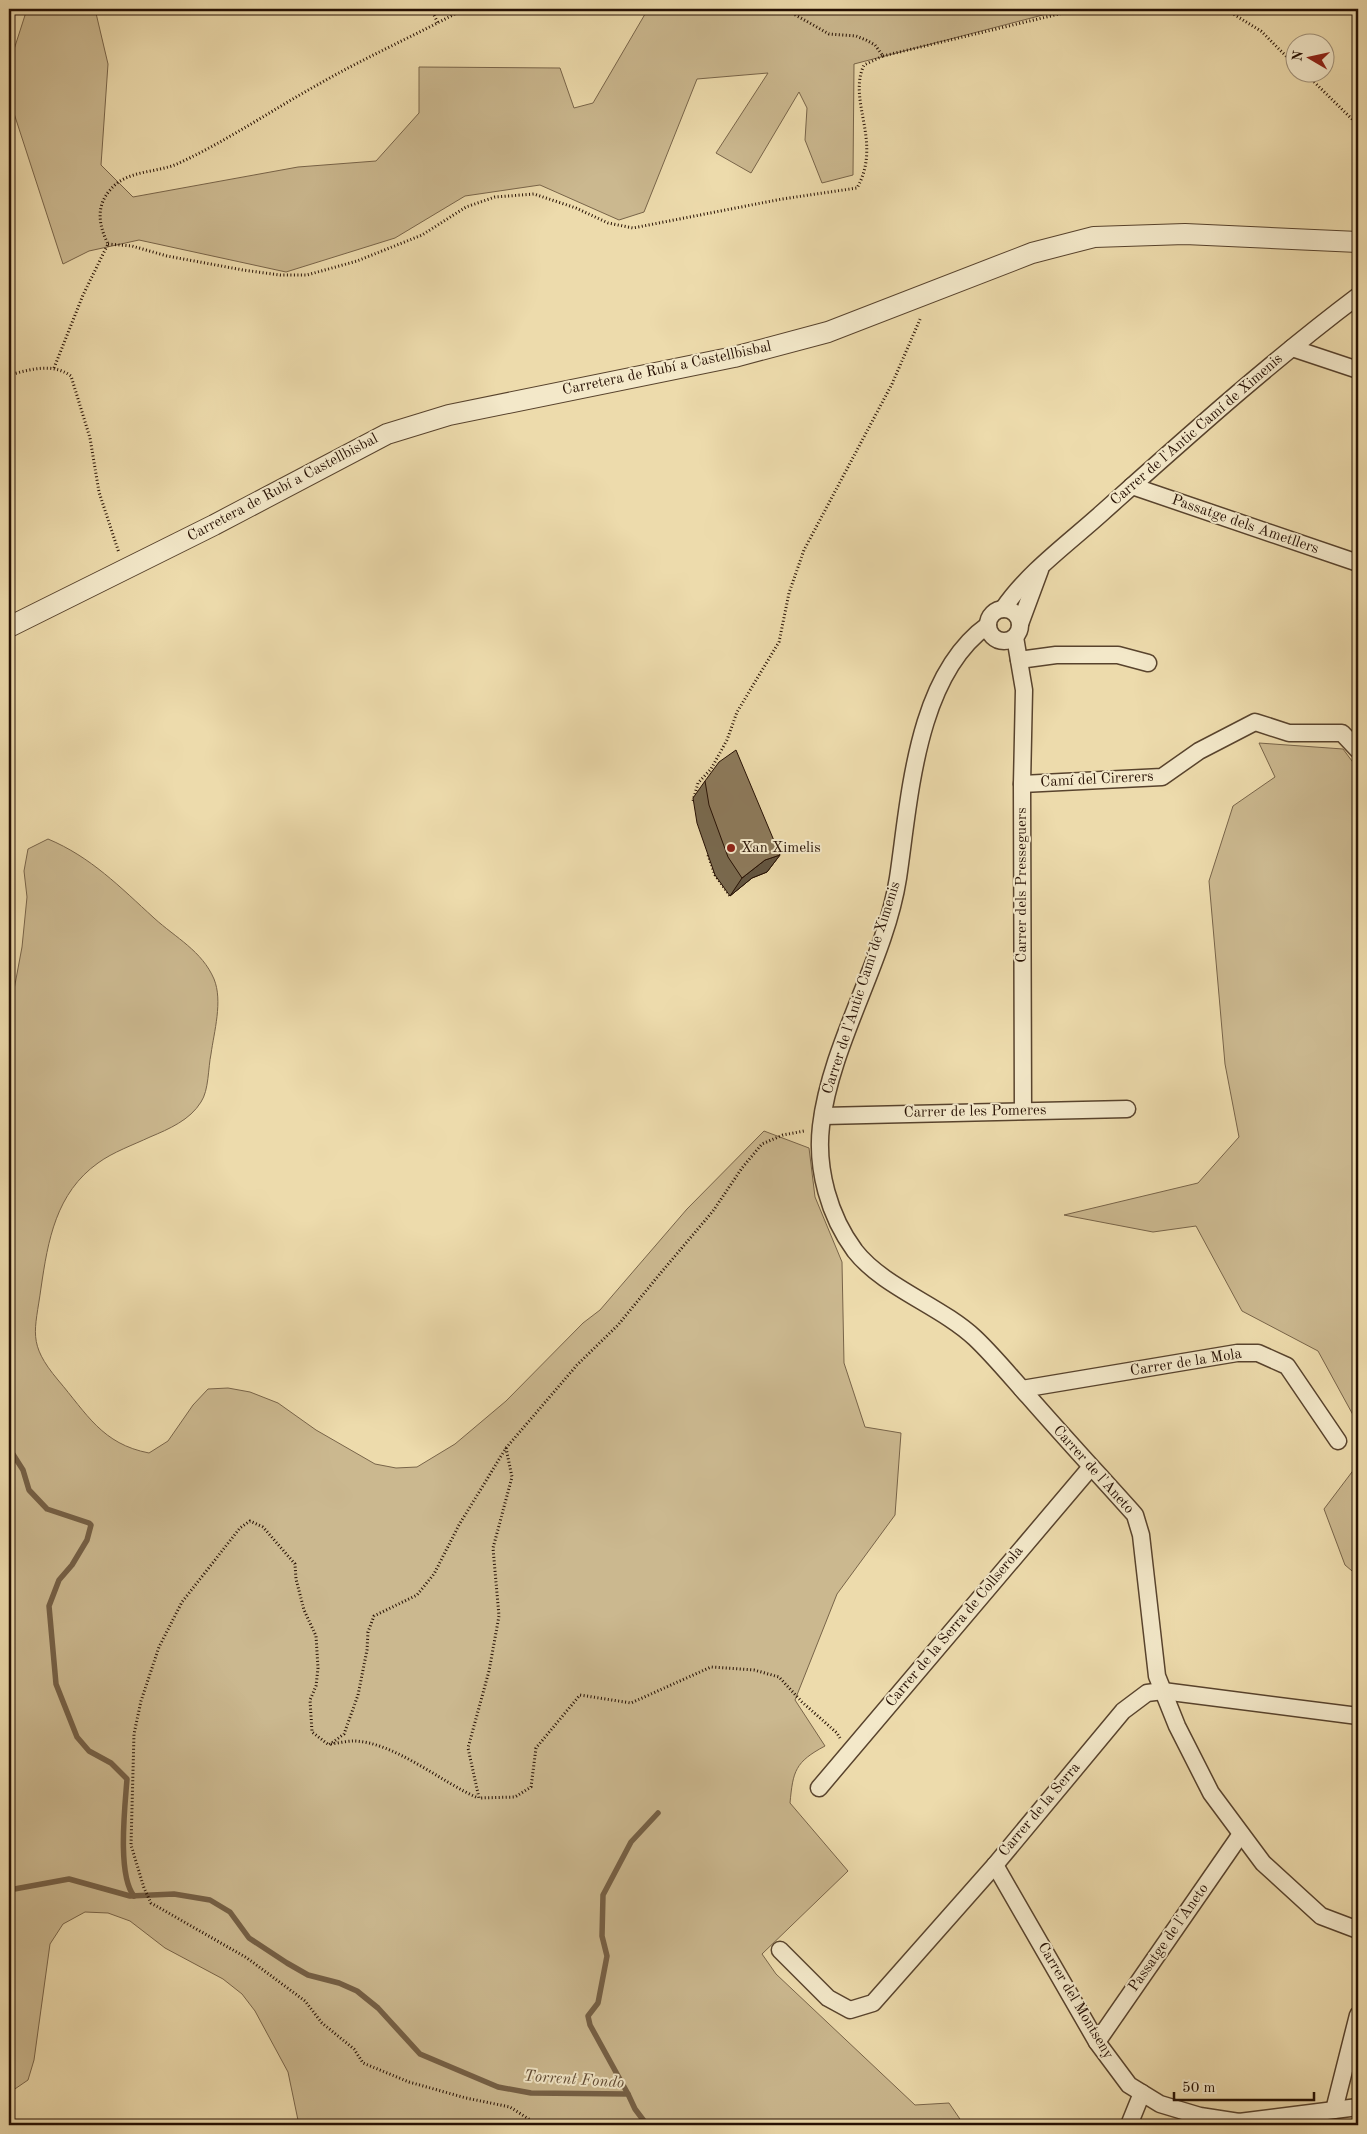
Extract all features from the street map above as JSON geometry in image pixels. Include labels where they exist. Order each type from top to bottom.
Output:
[{"type":"street","name":"Carretera de Rubí a Castellbisbal","points":[[9,627],[214,526],[387,434],[449,415],[734,357],[828,332],[1032,253],[1094,237],[1185,234],[1358,242]]},
{"type":"street","name":"Carrer de l'Antic Camí de Ximenis","points":[[1003,609],[1030,576],[1132,486],[1292,348],[1358,296]]},
{"type":"street","points":[[1292,348],[1358,370]]},
{"type":"street","name":"Passatge dels Ametllers","points":[[1132,486],[1358,563]]},
{"type":"street","name":"Carrer de l'Antic Camí de Ximenis","points":[[1009,635],[1040,569]]},
{"type":"street","points":[[1009,635],[991,634],[988,625],[991,616],[1003,609],[1016,614],[1009,635],[1010,654],[1019,660],[1056,654],[1118,655],[1148,663]]},
{"type":"street","name":"Carrer de l'Antic Camí de Ximenis","points":[[822,1122],[828,1090],[896,893],[913,784],[928,713],[955,659],[971,637],[988,625]]},
{"type":"street","points":[[955,659],[978,645],[1009,635]]},
{"type":"street","name":"Carrer dels Presseguers","points":[[1019,660],[1024,690],[1022,784],[1023,1111]]},
{"type":"street","name":"Camí del Cirerers","points":[[1022,784],[1162,777],[1199,751],[1256,722],[1289,732],[1342,733],[1358,750]]},
{"type":"street","name":"Carrer de les Pomeres","points":[[822,1122],[1023,1111],[1127,1109]]},
{"type":"street","name":"Carrer de l'Aneto","points":[[822,1122],[821,1163],[829,1204],[856,1251],[878,1272],[937,1310],[974,1337],[1135,1516],[1141,1535],[1158,1676],[1177,1726],[1211,1793],[1263,1863],[1321,1916],[1358,1930]]},
{"type":"street","name":"Carrer de la Mola","points":[[1022,1390],[1237,1353],[1258,1352],[1287,1366],[1338,1441]]},
{"type":"street","name":"Carrer de la Serra de Collserola","points":[[819,1788],[1091,1466]]},
{"type":"street","name":"Carrer de la Serra","points":[[780,1950],[828,1998],[850,2010],[873,2003],[995,1865],[1123,1711],[1147,1693],[1163,1691],[1358,1716]]},
{"type":"street","name":"Passatge de l'Aneto","points":[[1097,2042],[1241,1834]]},
{"type":"street","name":"Carrer del Montseny","points":[[995,1865],[1097,2042],[1129,2085],[1160,2104],[1200,2116],[1239,2122],[1358,2107]]},
{"type":"street","points":[[1334,2110],[1358,2015]]},
{"type":"street","points":[[1129,2125],[1142,2093]]},
{"type":"path","points":[[431,9],[438,23]]},
{"type":"path","points":[[108,244],[100,228],[98,218],[104,197],[111,188],[125,178],[175,165],[227,139],[275,108],[352,65],[464,9]]},
{"type":"path","points":[[785,9],[829,34],[856,36],[866,40],[875,45],[883,56]]},
{"type":"path","points":[[108,244],[132,246],[167,256],[243,270],[280,275],[307,275],[357,261],[422,236],[466,207],[496,197],[534,194],[576,208],[608,223],[633,228],[782,199],[857,188],[864,176],[867,163],[866,128],[859,76],[864,64],[883,56],[1080,9]]},
{"type":"path","points":[[1225,9],[1261,31],[1284,54]]},
{"type":"path","points":[[1314,82],[1358,125]]},
{"type":"path","points":[[54,368],[83,294],[108,244]]},
{"type":"path","points":[[694,806],[693,798],[698,784],[711,769],[727,740],[737,712],[779,642],[789,593],[804,550],[892,384],[931,292]]},
{"type":"path","points":[[9,375],[40,368],[54,368],[63,370],[71,376],[90,438],[100,492],[125,570]]},
{"type":"path","points":[[706,849],[715,875],[730,896]]},
{"type":"path","points":[[329,1745],[344,1734],[358,1695],[368,1650],[368,1632],[374,1616],[417,1595],[434,1574],[459,1525],[506,1448],[576,1365],[618,1324],[659,1276],[713,1211],[742,1168],[762,1144],[822,1122]]},
{"type":"path","points":[[479,1798],[468,1748],[489,1671],[499,1616],[492,1548],[512,1477],[506,1448]]},
{"type":"path","points":[[538,2125],[510,2107],[466,2098],[409,2082],[363,2063],[354,2049],[322,2023],[305,2001],[247,1958],[151,1903],[144,1888],[132,1845],[134,1734],[141,1701],[159,1647],[182,1602],[240,1528],[250,1521],[263,1527],[295,1564],[296,1579],[304,1610],[316,1636],[318,1668],[316,1686],[310,1700],[312,1732],[329,1745],[354,1741],[372,1744],[403,1756],[442,1781],[479,1798],[515,1797],[531,1787],[536,1748],[580,1695],[631,1703],[712,1667],[754,1670],[779,1677],[802,1702],[837,1733],[848,1755]]},
{"type":"shaded area","points":[[27,9],[95,9],[108,64],[101,165],[133,197],[298,167],[376,161],[419,113],[419,67],[560,68],[574,108],[593,103],[648,9],[1066,9],[854,64],[853,175],[822,183],[805,140],[807,108],[799,92],[751,173],[716,153],[768,73],[697,79],[644,212],[619,220],[540,185],[465,196],[395,238],[286,272],[139,240],[89,251],[63,264],[9,98],[9,65]]},
{"type":"shaded area","points":[[1259,743],[1343,749],[1358,769],[1358,1424],[1318,1351],[1242,1311],[1196,1226],[1153,1232],[1064,1215],[1198,1183],[1239,1137],[1225,1064],[1209,881],[1233,806],[1275,777]]},
{"type":"shaded area","points":[[48,839],[78,855],[117,884],[196,953],[209,969],[217,988],[217,1016],[207,1085],[201,1102],[185,1119],[164,1131],[110,1155],[84,1175],[72,1188],[63,1203],[56,1219],[47,1252],[36,1327],[37,1346],[41,1356],[87,1416],[107,1435],[133,1449],[149,1453],[168,1441],[193,1405],[208,1389],[228,1388],[250,1392],[278,1403],[316,1430],[375,1464],[396,1468],[417,1467],[455,1444],[506,1401],[583,1323],[600,1310],[687,1209],[764,1131],[809,1148],[815,1197],[842,1262],[844,1363],[865,1427],[901,1433],[895,1515],[837,1594],[795,1700],[825,1746],[807,1757],[797,1768],[794,1775],[790,1803],[848,1871],[762,1954],[776,1974],[915,2105],[949,2103],[964,2125],[299,2125],[288,2072],[255,2011],[242,1994],[223,1979],[165,1948],[130,1921],[108,1913],[85,1912],[63,1924],[50,1944],[34,2060],[28,2080],[9,2093],[9,1000],[13,995],[22,947],[27,897],[24,871],[28,849]]},
{"type":"shaded area","points":[[1358,1464],[1358,1576],[1345,1565],[1324,1509]]},
{"type":"building","points":[[736,750],[780,855],[765,860],[742,878],[728,857],[709,805],[705,781],[719,762]]},
{"type":"waterway","points":[[9,1448],[23,1470],[29,1490],[47,1509],[91,1525],[87,1540],[72,1565],[59,1580],[49,1606],[56,1684],[77,1737],[89,1751],[111,1763],[127,1779],[123,1840],[124,1857],[125,1873],[134,1896]]},
{"type":"waterway","points":[[628,2094],[590,2025],[588,2016],[598,2003],[607,1956],[602,1936],[603,1895],[631,1842],[658,1813]]},
{"type":"waterway","name":"Torrent Fondo","points":[[9,1890],[69,1879],[130,1896],[174,1894],[210,1900],[230,1912],[249,1938],[287,1963],[308,1975],[339,1983],[357,1991],[378,2008],[420,2054],[498,2087],[531,2093],[628,2094],[635,2109],[647,2125]]},
{"type":"place","name":"Xan Ximelis","points":[[731,848]]}]
